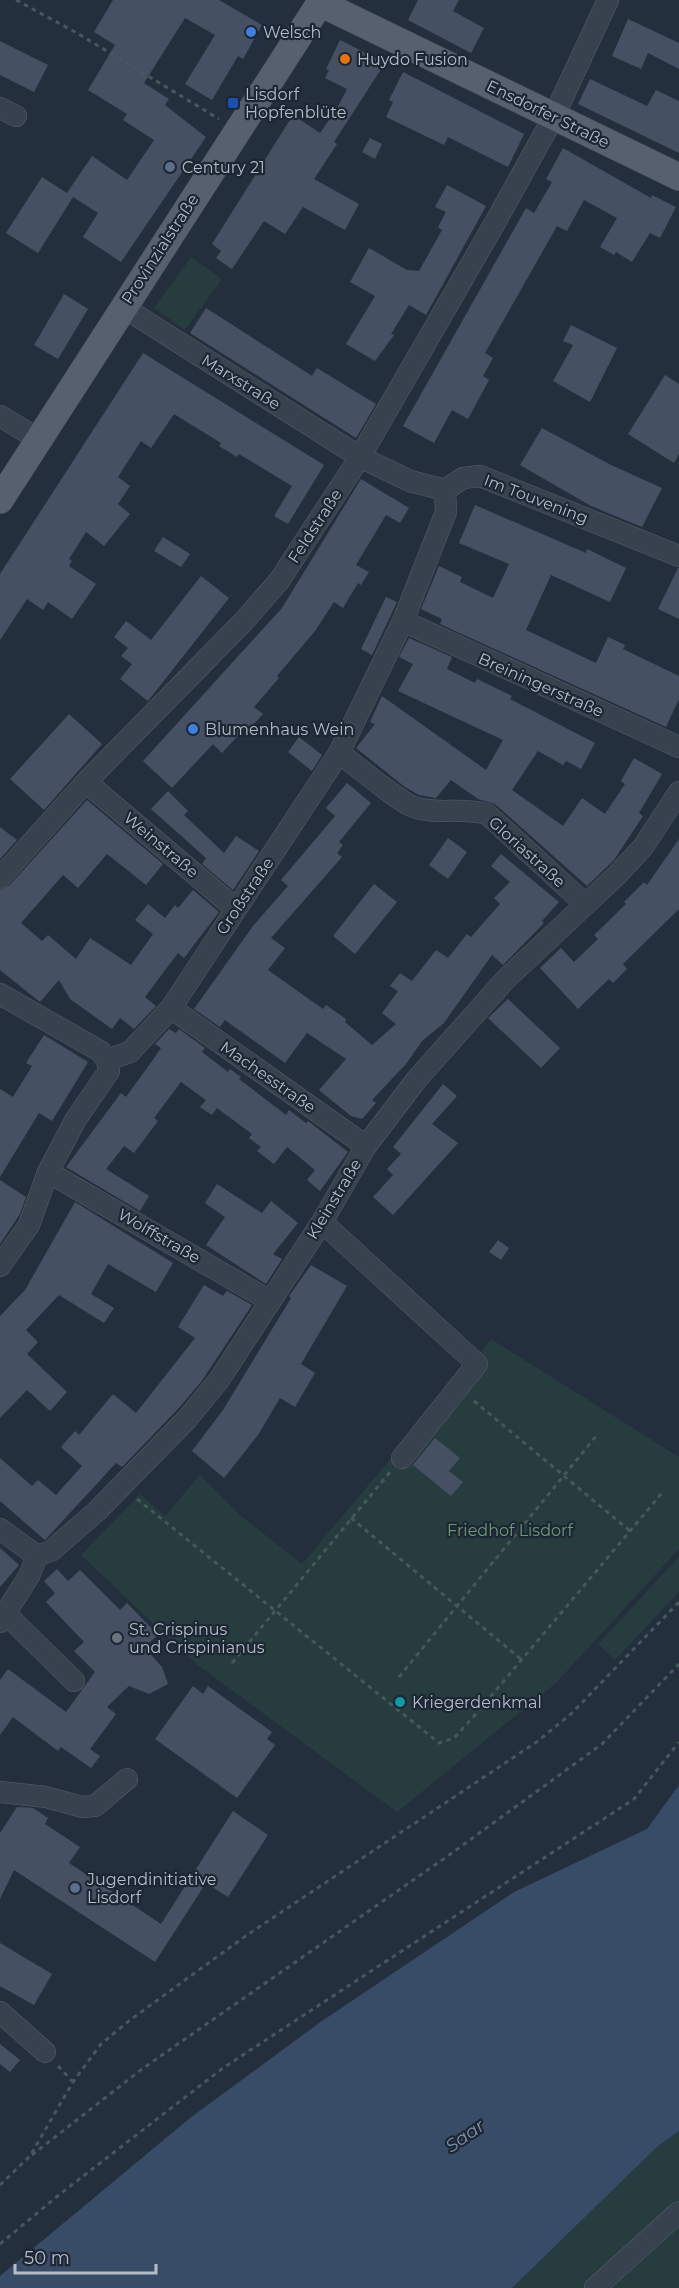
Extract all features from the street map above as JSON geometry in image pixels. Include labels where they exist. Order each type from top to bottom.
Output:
[{"type":"main road","name":"Provinzialstraße","points":[[0,500],[236,129],[321,2]]},
{"type":"main road","name":"Ensdorfer Straße","points":[[321,2],[553,118],[679,177]]},
{"type":"street","name":"Feldstraße","points":[[0,878],[86,782],[244,621],[279,581],[360,457],[553,118],[608,0]]},
{"type":"street","name":"Marxstraße","points":[[123,307],[360,457]]},
{"type":"street","points":[[0,416],[38,439]]},
{"type":"street","points":[[360,457],[410,482],[445,490]]},
{"type":"street","name":"Im Touvening","points":[[445,490],[463,478],[480,476],[679,556]]},
{"type":"street","name":"Großstraße","points":[[107,1060],[130,1052],[171,1008],[339,753],[404,621],[446,512],[445,490]]},
{"type":"street","name":"Breiningerstraße","points":[[404,621],[679,747]]},
{"type":"street","name":"Gloriastraße","points":[[339,753],[412,807],[431,811],[468,809],[487,814],[585,904]]},
{"type":"street","name":"Weinstraße","points":[[86,782],[236,909]]},
{"type":"street","name":"Kleinstraße","points":[[37,1556],[51,1551],[121,1486],[187,1419],[219,1380],[322,1222],[366,1146],[417,1079],[506,979],[643,848],[679,792]]},
{"type":"street","points":[[0,994],[100,1051],[107,1060],[109,1071],[76,1119],[48,1172],[29,1225],[0,1266]]},
{"type":"street","name":"Machesstraße","points":[[171,1008],[366,1146]]},
{"type":"street","name":"Wolffstraße","points":[[48,1172],[270,1301]]},
{"type":"street","points":[[322,1222],[477,1364],[402,1458]]},
{"type":"street","points":[[0,1529],[37,1556],[29,1576],[3,1618],[74,1681]]},
{"type":"street","points":[[0,1792],[46,1797],[82,1807],[95,1806],[127,1779]]},
{"type":"street","points":[[0,2012],[45,2052]]},
{"type":"street","points":[[596,2288],[679,2212]]},
{"type":"path","points":[[16,0],[77,33],[236,129]]},
{"type":"path","points":[[458,1388],[630,1531]]},
{"type":"path","points":[[399,1677],[597,1436]]},
{"type":"path","points":[[232,1663],[402,1458]]},
{"type":"path","points":[[121,1486],[439,1743],[454,1738],[662,1493]]},
{"type":"path","points":[[351,1518],[522,1660]]},
{"type":"path","points":[[30,2156],[73,2082],[101,2044],[247,1935],[538,1741],[572,1713],[679,1602]]},
{"type":"path","points":[[0,2185],[30,2156],[142,2069],[452,1853],[602,1744],[679,1664]]},
{"type":"path","points":[[0,2244],[60,2194],[223,2068],[634,1799],[679,1742]]},
{"type":"green space","points":[[191,257],[222,279],[185,330],[154,308]]},
{"type":"green space","name":"Friedhof Lisdorf","points":[[491,1339],[679,1457],[679,1549],[556,1683],[397,1812],[195,1663],[81,1555],[140,1494],[165,1516],[200,1475],[240,1515],[302,1564]]},
{"type":"green space","points":[[679,1557],[679,1592],[615,1660],[598,1644]]},
{"type":"green space","points":[[679,2131],[679,2288],[512,2288],[658,2146]]},
{"type":"water","name":"Saar","points":[[679,1785],[679,2131],[658,2146],[512,2288],[0,2288],[0,2276],[190,2118],[322,2021],[514,1892],[647,1829]]},
{"type":"building","points":[[113,0],[219,0],[262,25],[243,59],[238,56],[212,100],[185,84],[215,35],[185,18],[144,83],[169,99],[165,105],[206,137],[121,262],[83,237],[98,213],[73,197],[38,253],[6,233],[42,177],[67,193],[92,156],[127,180],[154,140],[123,120],[127,114],[88,90],[115,45],[94,32]]},
{"type":"building","points":[[418,0],[459,0],[453,11],[484,28],[471,53],[408,20]]},
{"type":"building","points":[[628,19],[679,43],[679,69],[648,53],[641,69],[612,56]]},
{"type":"building","points":[[340,40],[385,63],[334,142],[337,144],[314,179],[359,204],[345,230],[303,207],[285,234],[264,221],[232,269],[216,258],[221,251],[212,244],[293,115],[320,133],[332,118],[347,89],[325,78],[329,70],[326,69]]},
{"type":"building","points":[[0,41],[48,65],[34,92],[0,75]]},
{"type":"building","points":[[403,72],[524,134],[508,167],[448,137],[444,145],[386,117],[393,102],[389,100]]},
{"type":"building","points":[[590,79],[647,106],[656,90],[679,101],[679,153],[578,104]]},
{"type":"building","points":[[370,138],[382,144],[375,159],[362,152]]},
{"type":"building","points":[[563,148],[651,198],[652,195],[676,207],[660,238],[650,233],[632,262],[616,252],[614,255],[600,247],[617,218],[584,200],[567,231],[557,226],[485,353],[493,358],[483,376],[489,380],[468,419],[452,410],[434,443],[403,426],[526,208],[534,213],[552,182],[546,179]]},
{"type":"building","points":[[447,185],[486,206],[426,315],[409,305],[391,334],[394,335],[375,361],[346,344],[375,296],[350,282],[369,248],[407,270],[419,271],[442,230],[438,227],[446,212],[435,207]]},
{"type":"building","points":[[64,294],[88,309],[58,359],[34,345]]},
{"type":"building","points":[[206,308],[312,376],[317,368],[376,404],[356,438],[190,333]]},
{"type":"building","points":[[571,325],[617,348],[590,402],[553,381],[573,345],[563,341]]},
{"type":"building","points":[[143,353],[324,465],[288,524],[274,516],[292,486],[239,454],[237,457],[219,446],[221,443],[174,414],[151,448],[141,441],[118,477],[130,486],[118,504],[130,514],[104,546],[86,532],[69,559],[72,561],[69,566],[96,584],[72,619],[48,602],[43,610],[27,599],[0,640],[0,574]]},
{"type":"building","points":[[665,375],[679,384],[679,454],[674,463],[628,434]]},
{"type":"building","points":[[542,428],[611,465],[662,488],[642,527],[591,506],[520,465]]},
{"type":"building","points":[[361,479],[409,508],[400,523],[386,515],[356,565],[369,572],[361,585],[358,583],[343,608],[334,602],[315,631],[277,676],[279,678],[254,707],[263,714],[250,728],[247,726],[222,753],[213,744],[172,788],[143,761],[282,608]]},
{"type":"building","points":[[475,505],[586,553],[587,549],[626,568],[610,602],[551,575],[526,630],[596,663],[608,637],[625,645],[623,649],[679,676],[679,699],[666,727],[440,624],[442,619],[421,609],[439,566],[462,577],[460,582],[493,598],[509,564],[459,543]]},
{"type":"building","points":[[163,537],[190,554],[181,567],[154,551]]},
{"type":"building","points":[[679,568],[679,619],[658,609]]},
{"type":"building","points":[[201,576],[229,598],[148,701],[120,679],[132,664],[121,656],[128,648],[114,637],[126,621],[151,640]]},
{"type":"building","points":[[386,597],[397,602],[372,655],[361,649]]},
{"type":"building","points":[[409,638],[452,657],[447,669],[475,683],[477,679],[512,696],[510,699],[595,743],[581,769],[566,761],[563,765],[538,751],[512,790],[563,826],[582,798],[605,814],[625,784],[621,781],[634,758],[662,774],[639,813],[643,816],[614,860],[587,886],[495,804],[478,799],[451,780],[436,798],[419,795],[405,787],[356,748],[375,724],[370,722],[382,696],[486,770],[503,740],[398,691],[413,664],[399,657]]},
{"type":"building","points":[[69,714],[102,744],[44,810],[10,779]]},
{"type":"building","points":[[299,737],[322,755],[312,771],[288,752]]},
{"type":"building","points":[[347,783],[371,803],[339,842],[343,845],[337,853],[342,857],[271,938],[285,948],[268,970],[323,1009],[326,1005],[346,1019],[345,1022],[372,1045],[396,1024],[382,1013],[398,991],[390,986],[400,973],[412,981],[436,950],[448,958],[467,934],[471,937],[500,904],[494,898],[510,882],[491,866],[501,854],[559,902],[542,921],[544,923],[503,965],[492,955],[444,1023],[422,1041],[406,1064],[372,1100],[376,1103],[362,1119],[351,1116],[319,1090],[346,1059],[307,1033],[285,1063],[225,1020],[220,1027],[194,1009],[253,926],[288,886],[281,880],[335,816],[326,808]]},
{"type":"building","points":[[168,791],[188,811],[184,815],[224,853],[236,836],[259,851],[233,890],[202,864],[206,858],[151,809]]},
{"type":"building","points":[[87,800],[163,864],[146,885],[107,854],[78,888],[63,875],[21,923],[42,941],[48,935],[76,959],[90,938],[131,965],[153,934],[135,920],[148,904],[165,918],[175,905],[178,908],[193,890],[219,912],[184,958],[178,953],[145,997],[156,1006],[134,1029],[120,1018],[112,1029],[70,999],[59,980],[40,1002],[0,970],[0,890],[9,886]]},
{"type":"building","points":[[0,827],[17,840],[0,859]]},
{"type":"building","points":[[448,838],[467,852],[448,879],[429,865]]},
{"type":"building","points":[[679,839],[679,909],[623,964],[627,969],[613,983],[609,979],[578,1009],[540,968],[561,948],[574,962],[598,939],[594,935],[626,904],[624,902],[644,882],[647,885]]},
{"type":"building","points":[[374,884],[397,902],[355,954],[333,936]]},
{"type":"building","points":[[508,999],[560,1048],[541,1068],[488,1018]]},
{"type":"building","points":[[169,1029],[176,1033],[179,1029],[205,1048],[202,1052],[228,1072],[230,1069],[241,1077],[239,1079],[286,1115],[289,1110],[306,1123],[308,1121],[348,1152],[320,1191],[307,1180],[315,1170],[287,1147],[274,1164],[257,1151],[261,1147],[249,1138],[252,1134],[217,1108],[212,1115],[200,1107],[206,1100],[181,1082],[154,1118],[158,1121],[134,1153],[124,1146],[106,1169],[149,1196],[140,1211],[66,1167],[121,1093],[126,1097],[161,1048],[155,1044]]},
{"type":"building","points":[[44,1035],[88,1062],[52,1121],[39,1113],[0,1177],[0,1089],[13,1097],[32,1066],[26,1063]]},
{"type":"building","points":[[443,1084],[457,1096],[432,1124],[458,1143],[393,1215],[373,1197],[393,1175],[387,1169],[401,1154],[393,1147]]},
{"type":"building","points":[[0,1180],[26,1197],[20,1214],[0,1244]]},
{"type":"building","points":[[217,1184],[262,1213],[271,1201],[298,1223],[273,1254],[282,1259],[266,1284],[206,1245],[225,1217],[205,1203]]},
{"type":"building","points":[[75,1202],[173,1263],[156,1292],[108,1264],[91,1294],[114,1308],[104,1323],[59,1295],[26,1330],[38,1342],[27,1354],[67,1392],[50,1411],[27,1390],[0,1418],[0,1316],[25,1290]]},
{"type":"building","points":[[498,1240],[509,1248],[501,1260],[489,1252]]},
{"type":"building","points":[[311,1265],[347,1286],[301,1364],[315,1373],[295,1407],[280,1398],[258,1435],[224,1478],[192,1451],[223,1410],[291,1298],[289,1296]]},
{"type":"building","points":[[204,1285],[223,1296],[227,1291],[252,1305],[201,1382],[177,1410],[122,1467],[116,1463],[45,1540],[0,1501],[0,1458],[32,1486],[38,1480],[56,1495],[82,1466],[61,1447],[75,1431],[79,1435],[113,1394],[136,1413],[195,1338],[178,1327]]},
{"type":"building","points":[[435,1438],[460,1458],[449,1471],[463,1482],[451,1496],[413,1465]]},
{"type":"building","points":[[0,1548],[19,1565],[0,1587]]},
{"type":"building","points":[[57,1569],[68,1581],[80,1570],[120,1610],[127,1603],[158,1635],[144,1647],[162,1667],[168,1684],[149,1694],[129,1686],[107,1707],[116,1714],[90,1749],[100,1756],[91,1768],[61,1747],[58,1751],[13,1717],[0,1735],[0,1680],[8,1669],[66,1712],[95,1672],[74,1651],[84,1642],[46,1602],[55,1593],[44,1581]]},
{"type":"building","points":[[193,1686],[203,1694],[208,1686],[272,1732],[267,1739],[275,1745],[237,1798],[155,1739]]},
{"type":"building","points":[[17,1807],[33,1808],[48,1818],[45,1824],[80,1847],[69,1863],[161,1924],[233,1811],[268,1835],[228,1897],[206,1883],[155,1962],[14,1870],[0,1899],[0,1833]]},
{"type":"building","points":[[0,1943],[52,1974],[34,2005],[0,1986]]},
{"type":"building","points":[[0,2044],[20,2060],[10,2072],[0,2064]]},
{"type":"place","name":"Welsch","points":[[251,32]]},
{"type":"place","name":"Huydo Fusion","points":[[345,59]]},
{"type":"place","name":"Lisdorf Hopfenblüte","points":[[233,103]]},
{"type":"place","name":"Century 21","points":[[170,167]]},
{"type":"place","name":"Blumenhaus Wein","points":[[193,729]]},
{"type":"place","name":"St. Crispinus und Crispinianus","points":[[117,1638]]},
{"type":"place","name":"Kriegerdenkmal","points":[[400,1702]]},
{"type":"place","name":"Jugendinitiative Lisdorf","points":[[75,1888]]}]
